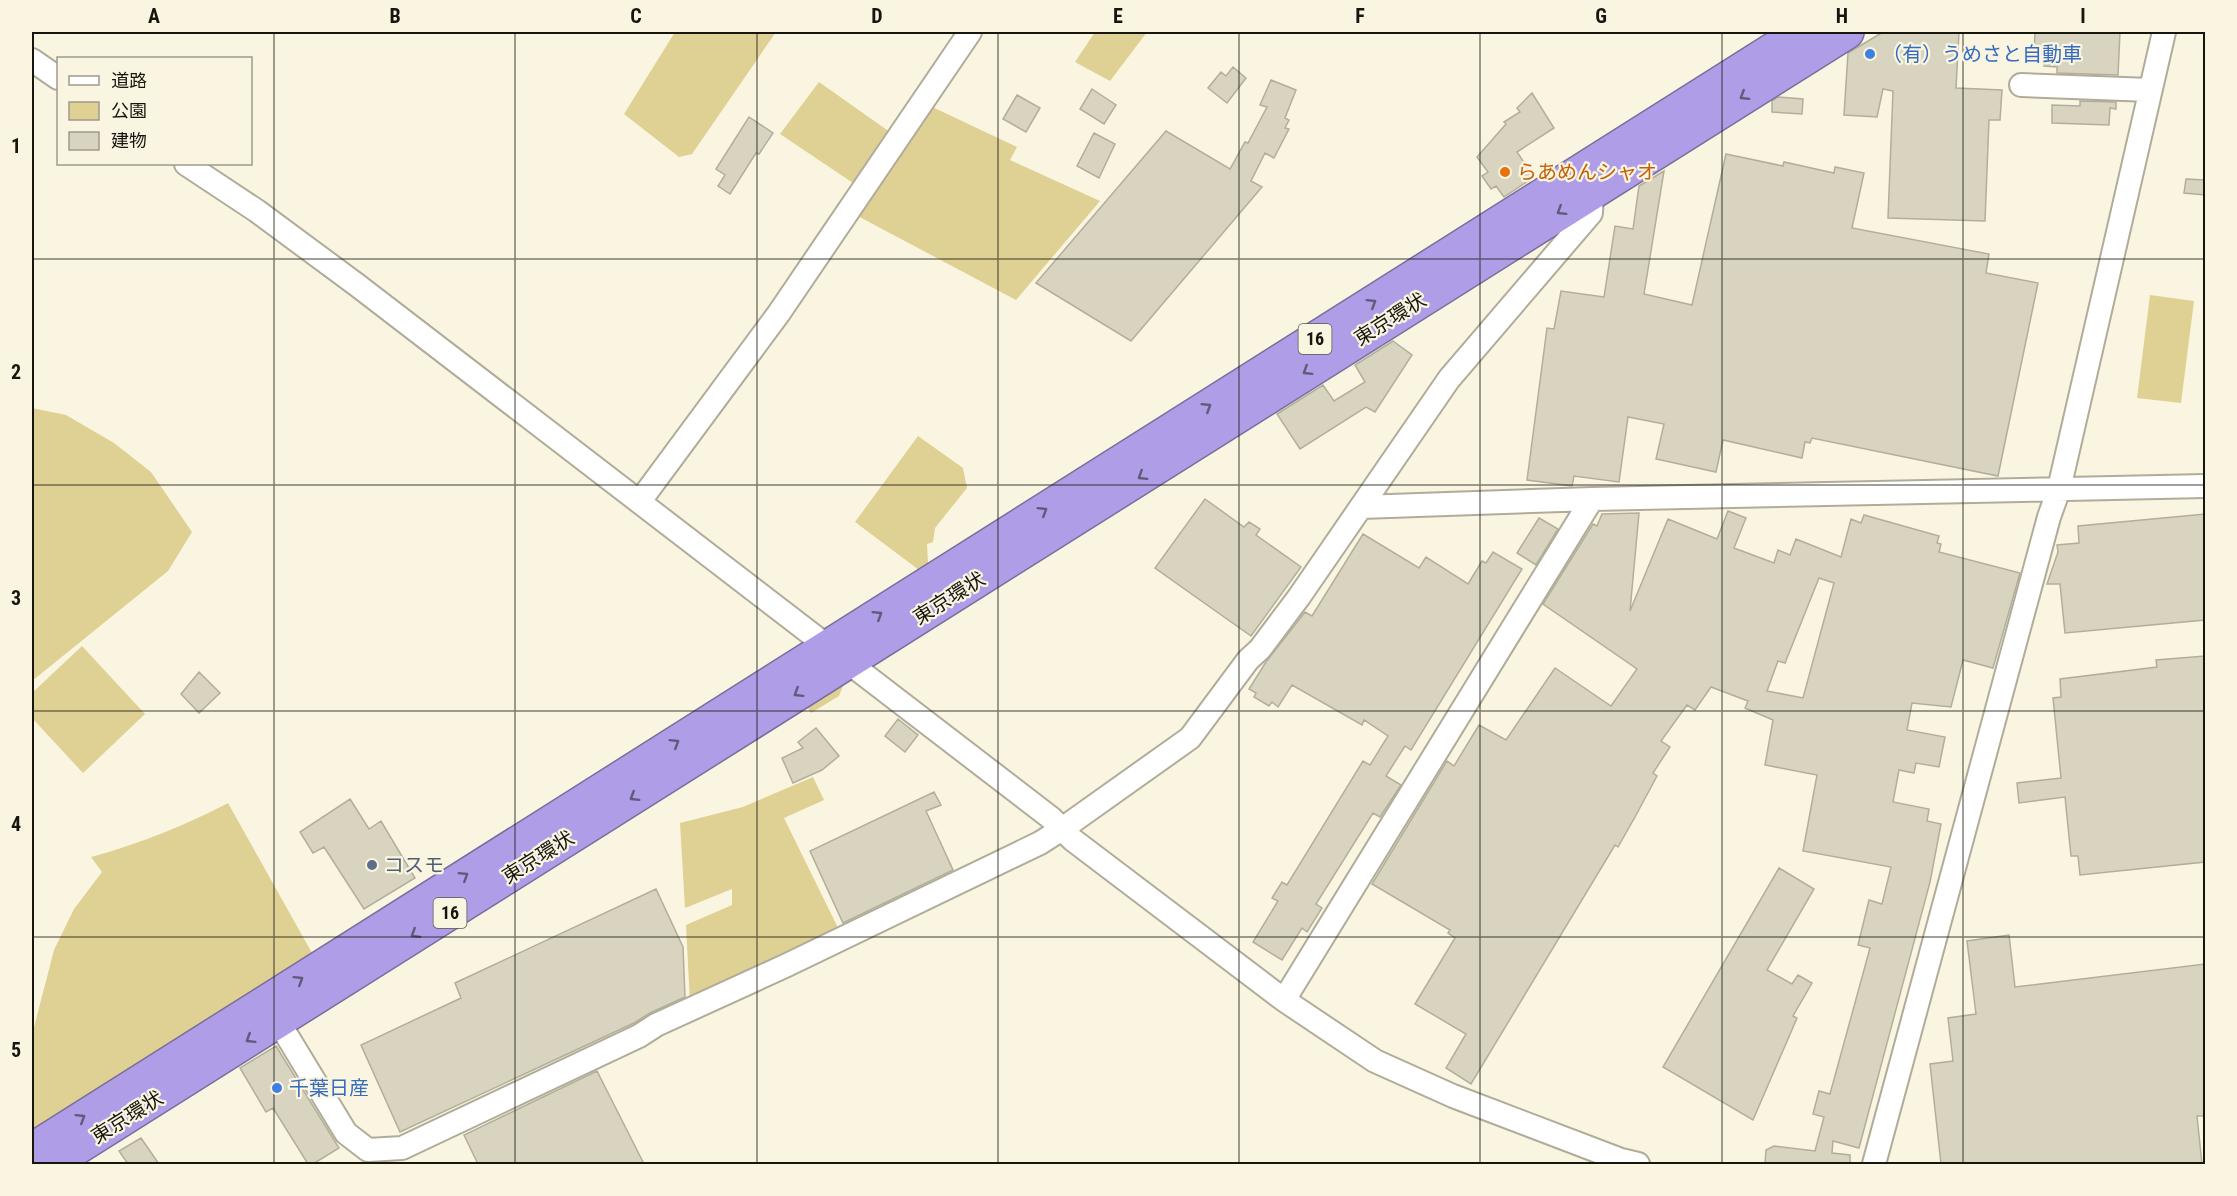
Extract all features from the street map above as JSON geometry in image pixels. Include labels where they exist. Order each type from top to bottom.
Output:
[{"type":"highway","name":"東京環状","points":[[51,1164],[278,1021],[838,654],[1801,32]]},
{"type":"highway","name":"東京環状","points":[[32,1149],[1592,191],[1773,50],[1846,32]]},
{"type":"street","points":[[640,501],[779,313],[970,32]]},
{"type":"street","points":[[1874,1164],[2046,528],[2059,489],[2164,32]]},
{"type":"street","points":[[32,60],[57,77]]},
{"type":"street","points":[[2021,85],[2150,90]]},
{"type":"street","points":[[187,165],[256,211],[357,285],[1051,818],[1073,840],[1284,1000],[1376,1061],[1453,1096],[1621,1160],[1638,1164]]},
{"type":"street","points":[[278,1021],[346,1133],[368,1150],[406,1156],[639,1036],[656,1025],[897,913],[1040,843],[1190,738],[1248,660],[1260,649],[1299,597],[1449,379],[1591,213],[1592,191]]},
{"type":"street","points":[[1361,507],[1592,499],[2205,486]]},
{"type":"street","points":[[1284,1000],[1592,499]]},
{"type":"green space","points":[[675,32],[776,32],[692,154],[679,157],[624,114]]},
{"type":"green space","points":[[1095,32],[1147,32],[1110,81],[1075,62]]},
{"type":"green space","points":[[819,82],[894,135],[856,185],[780,134]]},
{"type":"green space","points":[[926,104],[1017,147],[1010,160],[1100,201],[1016,300],[852,213]]},
{"type":"green space","points":[[2150,295],[2194,301],[2181,403],[2137,398]]},
{"type":"green space","points":[[32,408],[66,415],[114,443],[151,472],[192,532],[168,571],[32,681]]},
{"type":"green space","points":[[918,436],[963,468],[967,488],[935,528],[933,542],[927,544],[928,564],[919,570],[855,522]]},
{"type":"green space","points":[[82,646],[145,714],[83,773],[32,718],[32,693]]},
{"type":"green space","points":[[845,681],[839,696],[811,713],[804,702]]},
{"type":"green space","points":[[813,777],[824,800],[784,818],[840,932],[690,1003],[686,925],[732,905],[732,889],[685,908],[680,823],[743,807]]},
{"type":"green space","points":[[228,803],[312,953],[32,1130],[32,1035],[54,950],[74,909],[102,872],[91,857],[161,834]]},
{"type":"building","points":[[1883,32],[1959,32],[1956,88],[2002,90],[2000,120],[1989,120],[1985,221],[1888,218],[1893,91],[1883,89],[1877,117],[1844,115],[1848,53]]},
{"type":"building","points":[[2035,32],[2120,32],[2118,75],[2057,73],[2057,67],[2044,66],[2045,54],[2034,53]]},
{"type":"building","points":[[1233,67],[1246,78],[1227,103],[1208,88],[1221,72],[1226,76]]},
{"type":"building","points":[[1271,80],[1296,90],[1285,118],[1289,120],[1285,128],[1289,129],[1274,158],[1265,153],[1251,181],[1262,187],[1131,341],[1036,283],[1166,131],[1230,169],[1245,142],[1248,143],[1267,107],[1260,105]]},
{"type":"building","points":[[1092,89],[1116,105],[1104,124],[1080,109]]},
{"type":"building","points":[[1532,93],[1554,128],[1517,152],[1534,177],[1504,197],[1496,186],[1491,189],[1482,176],[1488,172],[1477,157],[1506,124],[1504,122],[1520,112],[1517,108]]},
{"type":"building","points":[[1017,95],[1040,108],[1026,132],[1003,119]]},
{"type":"building","points":[[1778,97],[1803,99],[1802,114],[1772,112],[1772,101]]},
{"type":"building","points":[[2080,101],[2116,102],[2116,109],[2110,108],[2109,125],[2052,123],[2052,105],[2080,106]]},
{"type":"building","points":[[749,117],[773,133],[759,154],[756,153],[730,194],[718,186],[725,175],[716,169]]},
{"type":"building","points":[[1094,133],[1115,144],[1099,178],[1077,166]]},
{"type":"building","points":[[1726,154],[1783,166],[1784,162],[1834,173],[1835,167],[1864,173],[1852,228],[1989,254],[1986,273],[2038,283],[1998,476],[1812,438],[1810,443],[1805,442],[1802,458],[1723,440],[1716,472],[1656,459],[1664,424],[1628,417],[1619,482],[1574,476],[1572,486],[1527,480],[1547,328],[1554,329],[1561,291],[1604,297],[1615,226],[1633,229],[1639,186],[1664,171],[1644,294],[1692,305]]},
{"type":"building","points":[[2186,179],[2205,180],[2205,195],[2184,193]]},
{"type":"building","points":[[1393,341],[1412,355],[1375,412],[1366,407],[1300,449],[1277,414],[1323,385],[1334,401],[1365,382],[1355,365]]},
{"type":"building","points":[[1205,499],[1244,527],[1249,522],[1260,529],[1256,535],[1301,567],[1251,636],[1155,568]]},
{"type":"building","points":[[1728,511],[1746,518],[1734,548],[1774,563],[1778,550],[1790,555],[1796,539],[1841,557],[1851,519],[1861,523],[1864,515],[1939,536],[1937,543],[1941,544],[1939,552],[2020,573],[1993,668],[1963,660],[1951,707],[1912,703],[1907,730],[1945,737],[1939,767],[1916,763],[1914,773],[1899,770],[1893,802],[1929,809],[1927,821],[1941,824],[1930,882],[1859,1148],[1833,1141],[1832,1153],[1850,1155],[1850,1164],[1765,1164],[1766,1150],[1774,1146],[1815,1151],[1824,1117],[1813,1114],[1819,1091],[1830,1094],[1870,948],[1858,945],[1869,900],[1882,904],[1891,867],[1803,851],[1817,775],[1765,765],[1773,720],[1745,708],[1748,701],[1711,687],[1695,710],[1687,705],[1661,741],[1670,747],[1653,773],[1657,776],[1618,847],[1615,845],[1471,1084],[1446,1068],[1466,1034],[1415,1004],[1455,938],[1448,933],[1450,930],[1372,884],[1447,761],[1454,766],[1479,725],[1506,740],[1555,668],[1611,706],[1637,669],[1543,604],[1593,524],[1597,526],[1602,514],[1639,513],[1630,611],[1668,519],[1717,539]],"holes":[[[1819,578],[1834,583],[1803,698],[1767,691],[1778,661],[1785,663]]]},
{"type":"building","points":[[2205,514],[2205,620],[2065,633],[2060,584],[2047,584],[2058,552],[2057,545],[2079,543],[2078,526]]},
{"type":"building","points":[[1539,518],[1558,529],[1536,565],[1517,553]]},
{"type":"building","points":[[1363,534],[1419,568],[1426,557],[1468,584],[1482,561],[1486,563],[1493,552],[1522,569],[1411,750],[1405,746],[1386,776],[1401,785],[1380,817],[1373,813],[1316,904],[1322,908],[1307,932],[1302,928],[1282,960],[1253,942],[1278,901],[1272,898],[1282,882],[1287,885],[1363,761],[1370,765],[1388,736],[1364,720],[1362,725],[1292,685],[1278,707],[1272,702],[1269,706],[1254,697],[1256,693],[1249,689],[1266,662],[1305,612],[1312,616]]},
{"type":"building","points":[[2205,656],[2205,862],[2080,875],[2078,856],[2071,856],[2065,797],[2019,803],[2017,783],[2061,778],[2053,698],[2061,697],[2060,679],[2157,667],[2156,660]]},
{"type":"building","points":[[199,672],[220,693],[199,713],[181,694]]},
{"type":"building","points":[[898,719],[918,735],[905,752],[885,736]]},
{"type":"building","points":[[816,728],[839,756],[822,770],[793,783],[782,758],[803,748],[798,742]]},
{"type":"building","points":[[934,792],[941,805],[926,811],[953,870],[843,923],[810,851]]},
{"type":"building","name":"コスモ","points":[[350,799],[369,829],[381,821],[415,878],[364,909],[324,847],[313,853],[300,832]]},
{"type":"building","points":[[1779,868],[1814,889],[1767,970],[1792,984],[1798,975],[1812,983],[1793,1016],[1797,1018],[1753,1120],[1663,1067]]},
{"type":"building","points":[[656,889],[683,947],[685,997],[400,1132],[361,1045],[461,998],[455,983]]},
{"type":"building","points":[[2009,935],[2015,987],[2205,964],[2205,1116],[2197,1116],[2202,1164],[1941,1164],[1930,1064],[1953,1061],[1948,1018],[1976,1014],[1967,941]]},
{"type":"building","name":"千葉日産","points":[[276,1046],[339,1148],[313,1164],[308,1164],[273,1108],[266,1112],[240,1068]]},
{"type":"building","points":[[597,1071],[644,1164],[478,1164],[464,1135]]},
{"type":"building","points":[[141,1138],[159,1164],[128,1164],[119,1151]]},
{"type":"place","name":"（有）うめさと自動車","points":[[1870,54]]},
{"type":"place","name":"らあめんシャオ","points":[[1505,172]]},
{"type":"place","name":"コスモ","points":[[372,865]]},
{"type":"place","name":"千葉日産","points":[[277,1088]]}]
